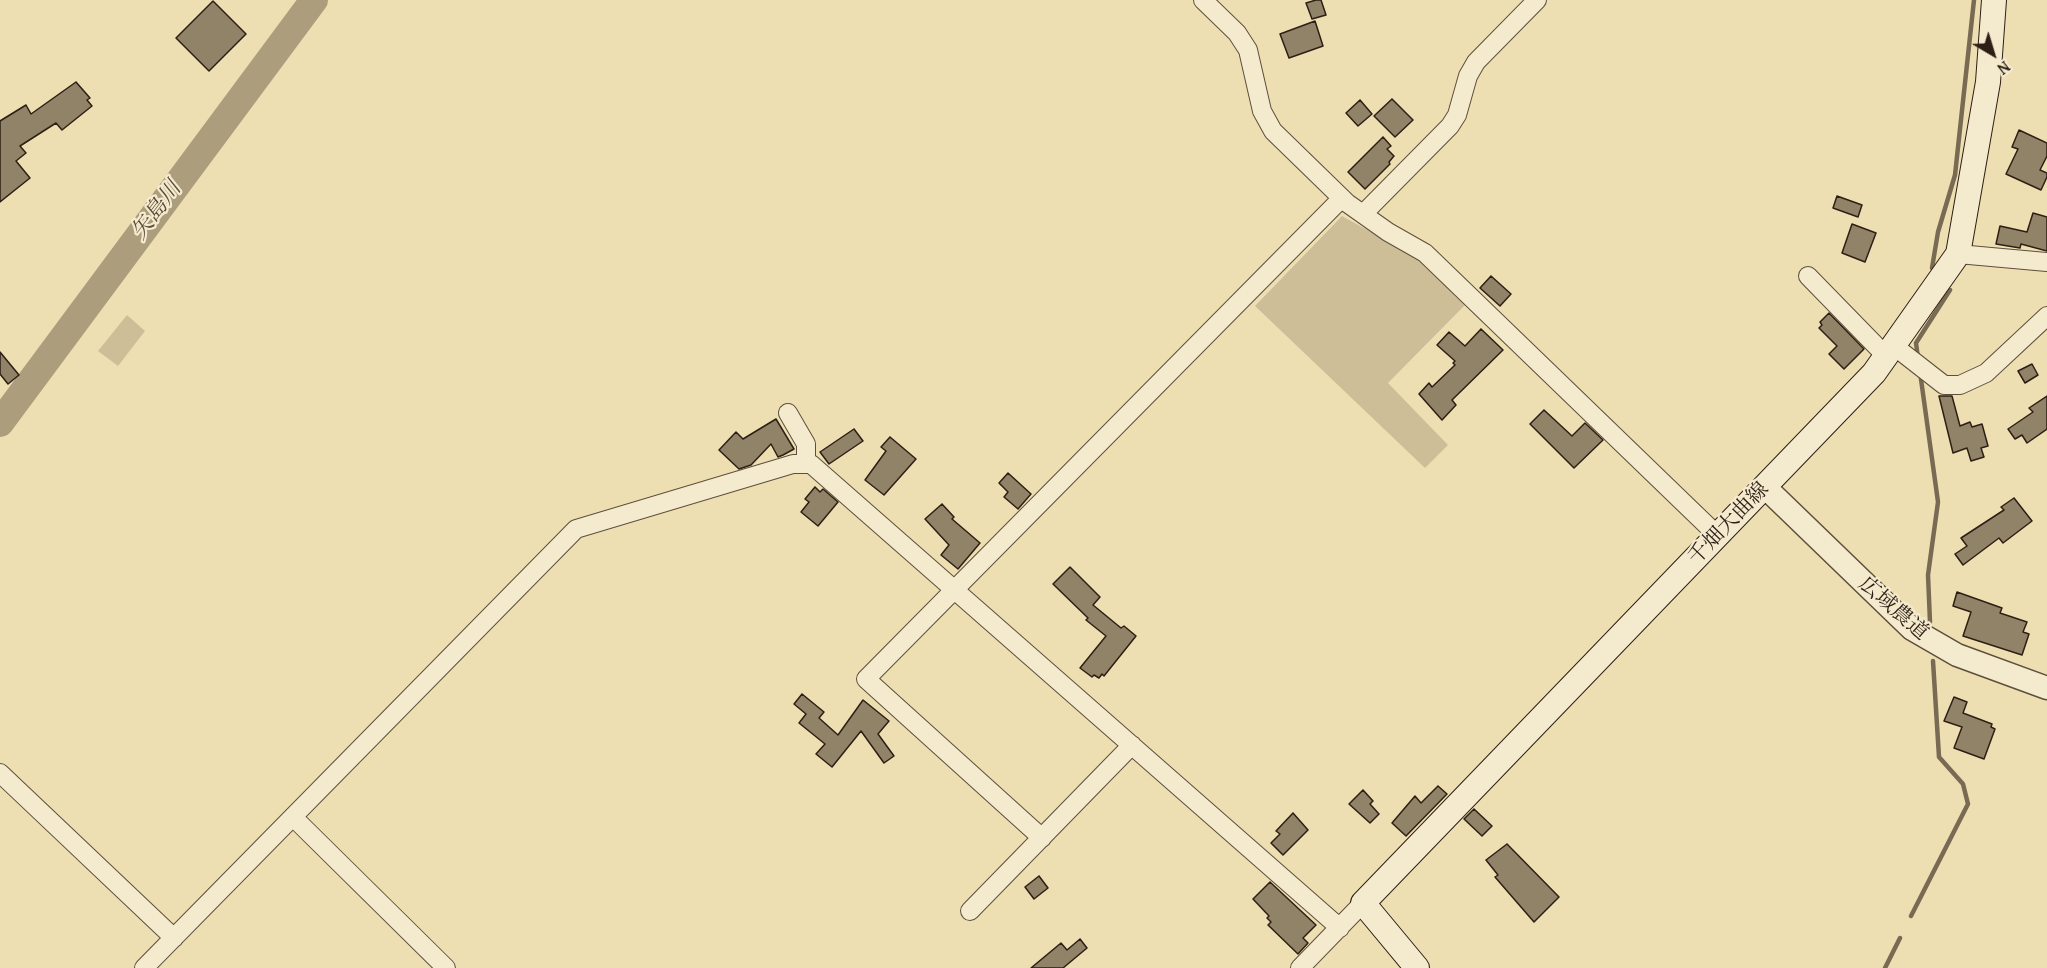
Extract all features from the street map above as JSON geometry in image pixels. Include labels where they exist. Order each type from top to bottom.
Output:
[{"type":"main road","name":"千畑大曲線","points":[[1363,903],[1766,488],[1874,373],[1897,354],[1958,254],[1988,82],[1994,0]]},
{"type":"main road","points":[[1363,903],[1418,968]]},
{"type":"street","points":[[1203,0],[1238,33],[1248,50],[1262,111],[1273,131],[1342,198],[1425,253],[1718,536]]},
{"type":"street","points":[[1363,214],[1450,126],[1457,115],[1468,76],[1476,62],[1537,0]]},
{"type":"street","points":[[1042,838],[866,680],[1342,198]]},
{"type":"street","points":[[1958,254],[2047,262]]},
{"type":"street","points":[[1808,276],[1897,354],[1944,385],[1960,385],[1986,373],[2047,316]]},
{"type":"street","points":[[788,413],[806,444],[806,464]]},
{"type":"street","points":[[144,968],[576,529],[793,464],[812,464],[1340,928]]},
{"type":"street","name":"広域農道","points":[[1766,488],[1912,629],[1957,655],[2047,688]]},
{"type":"street","points":[[969,911],[1132,746]]},
{"type":"street","points":[[0,773],[174,938]]},
{"type":"street","points":[[293,817],[446,968]]},
{"type":"street","points":[[1300,968],[1363,903]]},
{"type":"shaded area","points":[[1342,216],[1416,257],[1465,305],[1388,383],[1448,445],[1425,468],[1255,306]]},
{"type":"shaded area","points":[[127,315],[145,331],[118,366],[98,351]]},
{"type":"building","points":[[1321,0],[1326,15],[1312,19],[1306,3]]},
{"type":"building","points":[[213,1],[246,34],[209,71],[176,38]]},
{"type":"building","points":[[1315,21],[1323,46],[1289,58],[1280,34]]},
{"type":"building","points":[[76,82],[90,98],[87,100],[92,106],[62,130],[56,123],[20,146],[26,153],[16,161],[30,178],[0,202],[0,121],[26,105],[31,114]]},
{"type":"building","points":[[1392,99],[1413,120],[1395,137],[1374,116]]},
{"type":"building","points":[[1360,100],[1372,114],[1358,126],[1346,113]]},
{"type":"building","points":[[2019,130],[2047,143],[2047,156],[2040,170],[2047,173],[2047,177],[2041,190],[2006,174],[2018,149],[2012,147]]},
{"type":"building","points":[[1383,137],[1391,146],[1387,149],[1394,156],[1390,164],[1365,189],[1348,172]]},
{"type":"building","points":[[1837,196],[1862,205],[1858,217],[1833,208]]},
{"type":"building","points":[[2033,213],[2047,217],[2047,251],[2021,244],[2020,248],[1996,244],[2000,226],[2027,232]]},
{"type":"building","points":[[1852,224],[1876,233],[1865,262],[1842,253]]},
{"type":"building","points":[[1491,276],[1511,294],[1500,306],[1480,288]]},
{"type":"building","points":[[1829,313],[1864,349],[1844,369],[1829,354],[1837,346],[1819,328],[1822,325],[1820,322]]},
{"type":"building","points":[[1481,329],[1503,350],[1452,400],[1456,405],[1442,420],[1419,394],[1429,383],[1432,387],[1455,365],[1453,363],[1455,361],[1437,345],[1449,332],[1465,346]]},
{"type":"building","points":[[0,352],[19,375],[8,384],[0,374]]},
{"type":"building","points":[[2032,364],[2038,375],[2025,383],[2018,371]]},
{"type":"building","points":[[1939,396],[1952,396],[1960,426],[1970,422],[1972,427],[1982,424],[1988,446],[1981,448],[1984,457],[1971,461],[1967,448],[1953,453]]},
{"type":"building","points":[[2047,396],[2047,429],[2027,443],[2022,435],[2015,439],[2008,429],[2033,412],[2029,408]]},
{"type":"building","points":[[1544,410],[1572,436],[1585,423],[1603,440],[1574,468],[1530,424]]},
{"type":"building","points":[[776,419],[794,449],[778,457],[771,444],[751,465],[739,469],[719,450],[736,432],[743,439]]},
{"type":"building","points":[[854,429],[863,441],[829,464],[820,452]]},
{"type":"building","points":[[890,437],[916,459],[884,495],[865,480],[886,451],[881,447]]},
{"type":"building","points":[[1008,473],[1031,494],[1018,509],[1004,497],[1008,492],[999,483]]},
{"type":"building","points":[[815,487],[820,492],[823,489],[838,502],[818,526],[801,512],[809,502],[805,499]]},
{"type":"building","points":[[2014,498],[2032,521],[2003,543],[1999,538],[1963,565],[1955,554],[1967,546],[1961,538],[2004,510],[2001,507]]},
{"type":"building","points":[[942,504],[954,517],[952,519],[980,543],[958,569],[941,555],[949,545],[925,519]]},
{"type":"building","points":[[1070,567],[1100,597],[1093,605],[1121,628],[1124,626],[1136,636],[1104,676],[1102,674],[1099,678],[1094,675],[1092,677],[1080,668],[1106,636],[1086,620],[1088,618],[1053,584]]},
{"type":"building","points":[[1957,592],[2002,608],[2000,613],[2027,622],[2023,632],[2029,634],[2022,655],[1963,636],[1971,612],[1953,606]]},
{"type":"building","points":[[802,694],[824,712],[819,718],[838,735],[863,700],[889,721],[878,734],[894,756],[884,763],[861,731],[832,767],[816,754],[825,744],[799,723],[806,714],[794,704]]},
{"type":"building","points":[[1954,697],[1967,702],[1963,713],[1992,724],[1991,727],[1995,729],[1984,759],[1954,748],[1962,727],[1944,721]]},
{"type":"building","points":[[1438,786],[1447,794],[1406,836],[1392,823],[1415,796],[1421,803]]},
{"type":"building","points":[[1363,790],[1373,801],[1370,804],[1379,814],[1370,823],[1349,804]]},
{"type":"building","points":[[1474,809],[1492,826],[1482,836],[1464,819]]},
{"type":"building","points":[[1293,813],[1308,830],[1283,855],[1271,843],[1280,834],[1276,831]]},
{"type":"building","points":[[1507,844],[1559,897],[1534,922],[1495,877],[1498,875],[1486,860]]},
{"type":"building","points":[[1039,876],[1048,888],[1034,899],[1025,887]]},
{"type":"building","points":[[1270,882],[1316,925],[1303,938],[1308,943],[1298,954],[1268,925],[1271,922],[1267,918],[1269,916],[1253,899]]},
{"type":"building","points":[[1080,939],[1087,948],[1063,968],[1031,968],[1061,943],[1067,950]]},
{"type":"waterway","name":"矢島川","points":[[0,423],[314,0]]},
{"type":"waterway","points":[[1932,268],[1938,232],[1955,175],[1974,0]]},
{"type":"waterway","points":[[1918,358],[1916,343],[1950,290]]},
{"type":"waterway","points":[[1920,372],[1938,502],[1928,575],[1930,622]]},
{"type":"waterway","points":[[1911,916],[1968,804],[1963,784],[1939,757],[1933,661]]},
{"type":"waterway","points":[[1885,968],[1900,938]]}]
